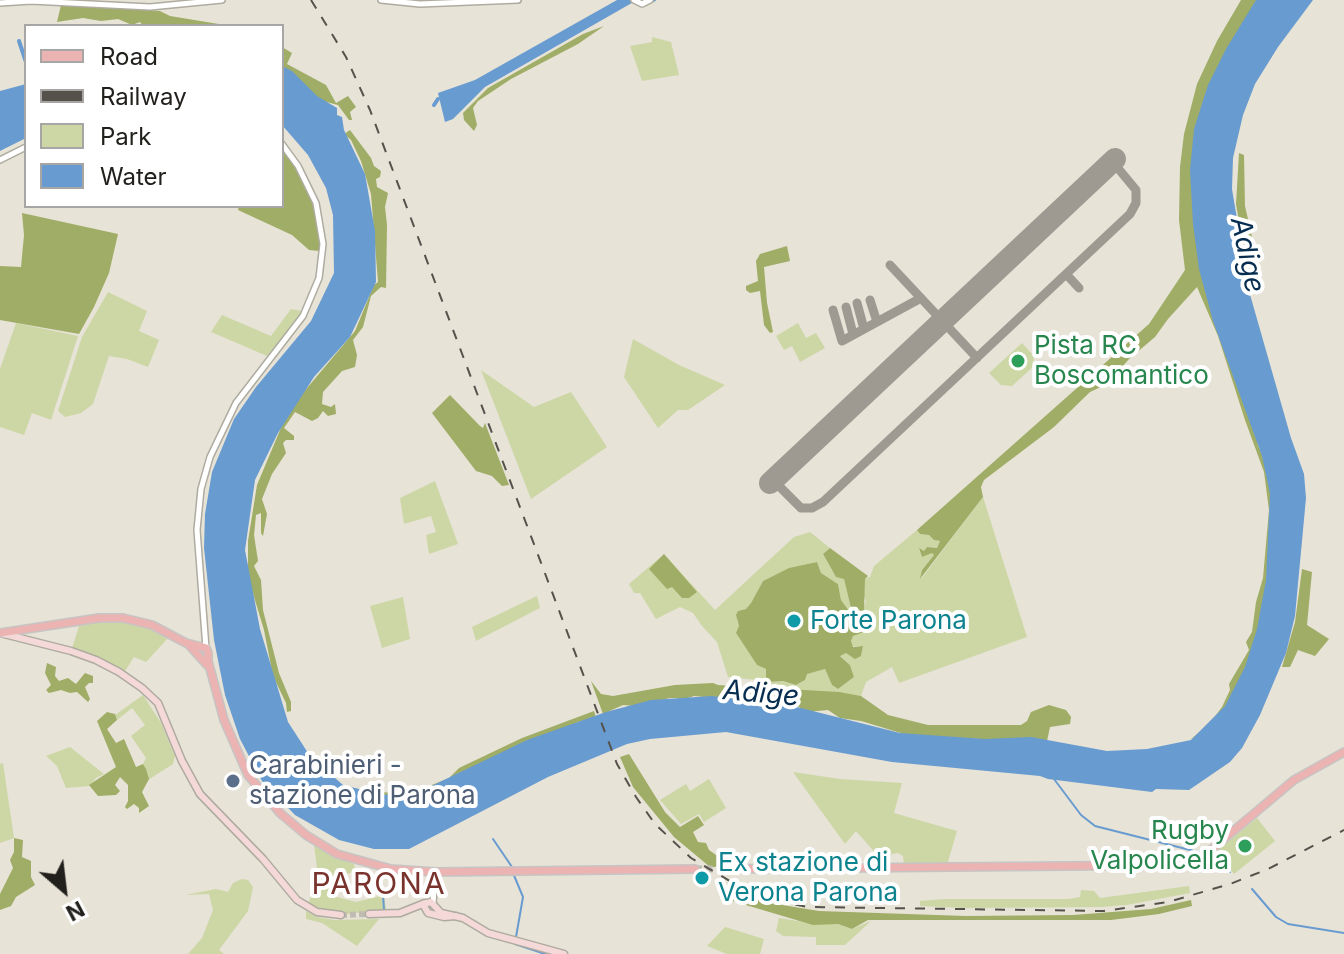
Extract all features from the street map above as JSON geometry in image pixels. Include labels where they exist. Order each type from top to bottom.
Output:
[{"type":"main road","points":[[2,633],[115,618],[152,625],[202,651],[230,736],[248,775],[274,808],[337,854],[391,869],[435,872],[691,869]]},
{"type":"main road","points":[[2,633],[71,651],[119,672],[158,703],[179,754]]},
{"type":"main road","points":[[147,693],[200,794],[263,859],[297,900],[317,912],[341,915]]},
{"type":"main road","points":[[724,869],[1178,866],[1203,856],[1294,780],[1344,752]]},
{"type":"main road","points":[[369,914],[429,907],[444,917],[456,916],[498,936],[564,954]]},
{"type":"street","points":[[0,3],[31,1],[155,7],[222,0]]},
{"type":"street","points":[[381,0],[420,4],[518,0]]},
{"type":"street","points":[[635,1],[650,0]]},
{"type":"street","points":[[202,651],[206,636],[197,530],[201,489],[210,457],[236,403],[303,316],[319,278],[323,244],[316,203],[298,166],[284,147]]},
{"type":"street","points":[[0,160],[24,148]]},
{"type":"street","points":[[429,907],[435,891],[435,872]]},
{"type":"green space","points":[[1241,0],[1260,0],[1219,75],[1258,446],[1266,458],[1276,539],[1253,659],[1214,727],[1190,740],[1210,723],[1222,707],[1230,690],[1229,684],[1249,650],[1246,642],[1252,632],[1263,578],[1269,510],[1264,472],[1218,336],[1197,287],[1155,337],[1129,359],[1107,384],[1090,392],[1054,427],[984,480],[981,487],[983,497],[920,579],[922,570],[934,555],[922,557],[919,548],[924,551],[927,547],[937,548],[940,541],[917,530],[1149,324],[1185,270],[1179,220],[1184,134],[1197,84]]},
{"type":"green space","points":[[61,5],[160,11],[170,16],[219,24],[130,24],[118,19],[101,21],[83,18],[57,22]]},
{"type":"green space","points":[[604,26],[478,101],[473,108],[477,125],[474,131],[464,120],[463,113],[488,88],[583,34]]},
{"type":"green space","points":[[652,37],[671,42],[679,75],[642,81],[630,46],[652,42]]},
{"type":"green space","points":[[284,48],[292,53],[287,64],[326,85],[336,103],[348,96],[356,107],[350,112],[352,120],[338,105],[319,100],[284,72]]},
{"type":"green space","points":[[350,130],[374,166],[381,171],[376,179],[377,187],[388,193],[385,207],[386,288],[381,287],[371,296],[363,327],[353,340],[357,355],[355,367],[342,371],[323,392],[322,404],[331,407],[335,404],[336,414],[328,416],[323,411],[312,421],[295,412],[284,428],[294,436],[294,440],[283,443],[286,453],[272,474],[262,499],[267,514],[263,536],[261,513],[256,515],[254,535],[258,561],[254,566],[261,580],[263,610],[279,673],[291,702],[291,711],[287,712],[273,676],[264,630],[248,577],[248,541],[257,485],[283,423],[302,394],[355,331],[374,285],[378,282],[371,194],[361,161],[351,140],[344,134]]},
{"type":"green space","points":[[284,151],[312,197],[319,230],[319,251],[309,250],[292,235],[238,210],[284,208]]},
{"type":"green space","points":[[1239,153],[1244,155],[1245,206],[1257,259],[1258,276],[1252,280],[1236,204]]},
{"type":"green space","points":[[22,213],[118,234],[109,273],[79,334],[0,320],[0,266],[21,267],[24,235]]},
{"type":"green space","points":[[787,246],[790,261],[764,267],[773,332],[770,333],[764,325],[760,291],[750,293],[746,286],[758,281],[756,261],[760,254]]},
{"type":"green space","points":[[108,292],[147,311],[139,331],[159,340],[148,367],[109,356],[93,404],[81,413],[65,417],[58,411],[82,337]]},
{"type":"green space","points":[[291,309],[302,311],[267,356],[211,332],[222,315],[271,336]]},
{"type":"green space","points":[[16,323],[78,336],[51,420],[32,413],[24,435],[0,427],[0,369]]},
{"type":"green space","points":[[798,323],[806,338],[816,333],[825,348],[800,362],[792,346],[784,350],[776,336]]},
{"type":"green space","points":[[633,339],[679,365],[725,385],[688,410],[678,410],[658,428],[624,377]]},
{"type":"green space","name":"Pista RC Boscomantico","points":[[1022,343],[1034,356],[1033,367],[1012,386],[1001,385],[989,373]]},
{"type":"green space","points":[[481,370],[534,407],[571,392],[607,447],[531,499]]},
{"type":"green space","points":[[450,395],[480,426],[483,428],[485,423],[509,485],[502,486],[492,476],[476,471],[432,413]]},
{"type":"green space","points":[[435,481],[458,544],[429,554],[426,535],[436,532],[431,516],[404,524],[400,498]]},
{"type":"green space","points":[[983,497],[1027,637],[899,683],[892,667],[866,682],[861,696],[762,688],[757,680],[728,677],[717,642],[693,613],[680,607],[656,619],[640,593],[634,593],[629,584],[664,554],[715,610],[794,537],[810,532],[830,548],[823,554],[836,577],[844,578],[851,608],[848,611],[841,600],[838,584],[821,573],[817,562],[790,568],[763,581],[746,609],[738,611],[740,626],[736,633],[757,665],[766,669],[769,682],[783,681],[796,685],[805,680],[806,674],[825,669],[832,685],[838,689],[854,677],[850,665],[840,655],[846,652],[855,658],[861,655],[863,646],[851,646],[851,641],[853,636],[864,631],[859,621],[866,601],[863,595],[865,579],[870,577],[874,566],[917,530],[940,541],[937,548],[919,549],[922,557],[933,552],[934,555],[922,570],[921,579]]},
{"type":"green space","points":[[830,548],[868,576],[865,579],[864,611],[859,621],[864,632],[853,636],[851,641],[853,647],[863,646],[861,656],[855,659],[846,653],[840,656],[850,665],[854,677],[838,689],[832,685],[825,669],[807,674],[805,680],[796,685],[783,681],[769,682],[766,669],[757,665],[736,633],[739,626],[736,615],[751,603],[763,581],[789,568],[817,562],[821,573],[838,584],[841,600],[849,611],[851,608],[844,579],[836,577],[823,554]]},
{"type":"green space","points":[[664,554],[697,592],[689,598],[682,598],[672,587],[667,589],[649,569]]},
{"type":"green space","points":[[1302,569],[1312,572],[1307,625],[1329,639],[1315,656],[1298,650],[1290,667],[1282,667],[1295,622]]},
{"type":"green space","points":[[537,596],[540,608],[476,641],[472,627]]},
{"type":"green space","points":[[403,597],[410,639],[382,648],[370,606]]},
{"type":"green space","points":[[119,620],[157,629],[170,636],[146,662],[134,657],[125,671],[72,648],[80,623]]},
{"type":"green space","points":[[47,663],[56,667],[55,676],[59,681],[68,678],[76,684],[85,673],[93,676],[93,683],[85,687],[90,699],[88,702],[77,692],[61,690],[49,693],[46,690],[51,685],[45,673]]},
{"type":"green space","points":[[591,681],[601,694],[613,696],[675,685],[713,683],[839,692],[861,696],[888,715],[928,725],[1021,725],[1031,712],[1049,705],[1066,710],[1071,717],[1070,724],[1050,727],[1047,741],[914,737],[840,718],[828,710],[806,712],[799,707],[785,707],[767,699],[763,703],[694,696],[680,701],[670,698],[635,706],[623,705],[603,714]]},
{"type":"green space","points":[[143,695],[161,723],[175,756],[173,764],[148,780],[143,764],[146,758],[131,736],[145,725],[132,708],[117,720],[115,715]]},
{"type":"green space","points":[[594,711],[596,717],[578,722],[425,793],[397,798],[365,793],[363,790],[402,794],[422,789],[449,778],[459,768],[522,738]]},
{"type":"green space","points":[[107,712],[115,714],[117,720],[107,729],[116,743],[124,739],[136,767],[143,764],[146,769],[149,779],[142,792],[149,806],[139,813],[139,808],[134,804],[127,809],[125,807],[128,785],[120,777],[115,785],[120,791],[116,795],[98,796],[89,785],[116,767],[97,721]]},
{"type":"green space","points":[[70,747],[104,774],[90,786],[66,788],[57,766],[46,756]]},
{"type":"green space","points":[[629,754],[665,812],[680,827],[698,816],[704,825],[693,832],[698,842],[706,843],[709,850],[723,860],[747,866],[710,867],[674,837],[633,787],[620,757]]},
{"type":"green space","points":[[3,763],[14,838],[0,843],[0,764]]},
{"type":"green space","points":[[793,772],[902,783],[894,813],[957,831],[947,865],[904,865],[903,856],[898,853],[878,856],[856,831],[845,844]]},
{"type":"green space","points":[[709,779],[726,808],[704,822],[699,814],[681,824],[660,800],[686,784],[690,791]]},
{"type":"green space","name":"Rugby Valpolicella","points":[[1257,818],[1275,841],[1234,874],[1216,851]]},
{"type":"green space","points":[[14,838],[23,840],[22,857],[31,861],[31,877],[35,885],[16,897],[11,906],[0,910],[0,894],[13,868],[10,860],[14,852]]},
{"type":"green space","points":[[314,845],[354,864],[355,871],[329,881],[315,879]]},
{"type":"green space","points":[[248,880],[253,887],[248,911],[219,950],[224,954],[188,954],[202,938],[213,910],[209,894],[185,895],[216,889],[228,892],[233,883]]},
{"type":"green space","points":[[333,883],[337,897],[356,902],[384,895],[386,909],[342,915],[328,914],[308,905],[315,885]]},
{"type":"green space","points":[[729,886],[776,904],[819,911],[966,916],[1073,915],[1151,909],[1191,900],[1192,906],[1111,920],[868,920],[852,929],[838,924],[813,925],[729,900],[725,892]]},
{"type":"green space","points":[[1189,886],[1190,893],[1101,907],[920,906],[920,901],[944,899],[1069,899],[1080,897],[1081,890],[1094,891],[1100,898]]},
{"type":"green space","points":[[306,911],[334,920],[379,919],[357,946],[322,923],[306,919]]},
{"type":"green space","points":[[779,918],[838,924],[852,929],[871,921],[845,945],[816,945],[816,937],[783,936],[776,931]]},
{"type":"green space","points":[[725,927],[764,939],[760,954],[727,954],[707,946]]},
{"type":"water","points":[[617,0],[637,0],[485,87],[453,119],[445,122],[438,93],[475,80]]},
{"type":"water","name":"Adige","points":[[1256,0],[1313,0],[1255,84],[1243,115],[1233,158],[1232,189],[1249,291],[1304,474],[1306,498],[1295,616],[1286,653],[1260,715],[1242,748],[1230,762],[1189,790],[1156,789],[1152,792],[1040,776],[892,762],[726,732],[650,739],[627,744],[548,777],[409,849],[374,849],[339,840],[295,815],[262,781],[240,739],[225,695],[214,640],[204,548],[205,514],[212,472],[234,419],[256,387],[311,321],[334,273],[333,215],[326,188],[308,155],[284,127],[284,67],[317,96],[337,108],[337,115],[342,117],[344,130],[365,174],[375,231],[376,282],[350,337],[314,377],[278,433],[255,480],[245,550],[260,629],[288,722],[310,756],[343,785],[383,795],[419,792],[527,740],[651,700],[712,696],[793,706],[900,733],[985,739],[1031,737],[1107,751],[1147,749],[1191,740],[1225,706],[1245,667],[1257,629],[1266,580],[1270,494],[1262,456],[1213,321],[1199,269],[1193,224],[1190,170],[1194,129],[1208,85]]},
{"type":"water","points":[[24,85],[24,139],[0,151],[0,91]]},
{"type":"waterway","points":[[647,4],[655,0]]},
{"type":"waterway","points":[[19,41],[24,56]]},
{"type":"waterway","points":[[434,105],[438,99]]},
{"type":"waterway","points":[[1054,779],[1081,815],[1095,826],[1202,853]]},
{"type":"waterway","points":[[493,839],[512,867]]},
{"type":"waterway","points":[[1208,857],[1230,872]]},
{"type":"waterway","points":[[513,873],[523,897],[516,937]]},
{"type":"waterway","points":[[1252,889],[1276,917],[1288,924],[1344,933]]},
{"type":"waterway","points":[[383,895],[384,910]]},
{"type":"waterway","points":[[515,944],[545,954]]},
{"type":"taxiway","points":[[773,480],[801,508],[812,508],[823,502],[1130,214],[1136,203],[1136,190],[1112,161]]},
{"type":"taxiway","points":[[890,265],[977,358]]},
{"type":"taxiway","points":[[1066,274],[1079,288]]},
{"type":"taxiway","points":[[833,310],[842,341],[921,298]]},
{"type":"taxiway","points":[[870,300],[877,322]]},
{"type":"taxiway","points":[[857,303],[864,329]]},
{"type":"taxiway","points":[[846,307],[853,334]]},
{"type":"runway","points":[[770,483],[1115,159]]},
{"type":"tunnel","points":[[695,869],[724,869]]},
{"type":"tunnel","points":[[341,915],[369,914]]},
{"type":"railway","points":[[311,0],[346,57],[370,110],[617,764],[655,824],[691,858],[745,890],[808,907],[1104,911],[1168,902],[1230,884],[1268,869],[1344,830]]},
{"type":"place","name":"Pista RC Boscomantico","points":[[1018,361]]},
{"type":"place","name":"Forte Parona","points":[[794,621]]},
{"type":"place","name":"Carabinieri - stazione di Parona","points":[[233,781]]},
{"type":"place","name":"Rugby Valpolicella","points":[[1245,846]]},
{"type":"place","name":"Ex stazione di Verona Parona","points":[[702,878]]},
{"type":"district","name":"PARONA","points":[[379,885]]}]
